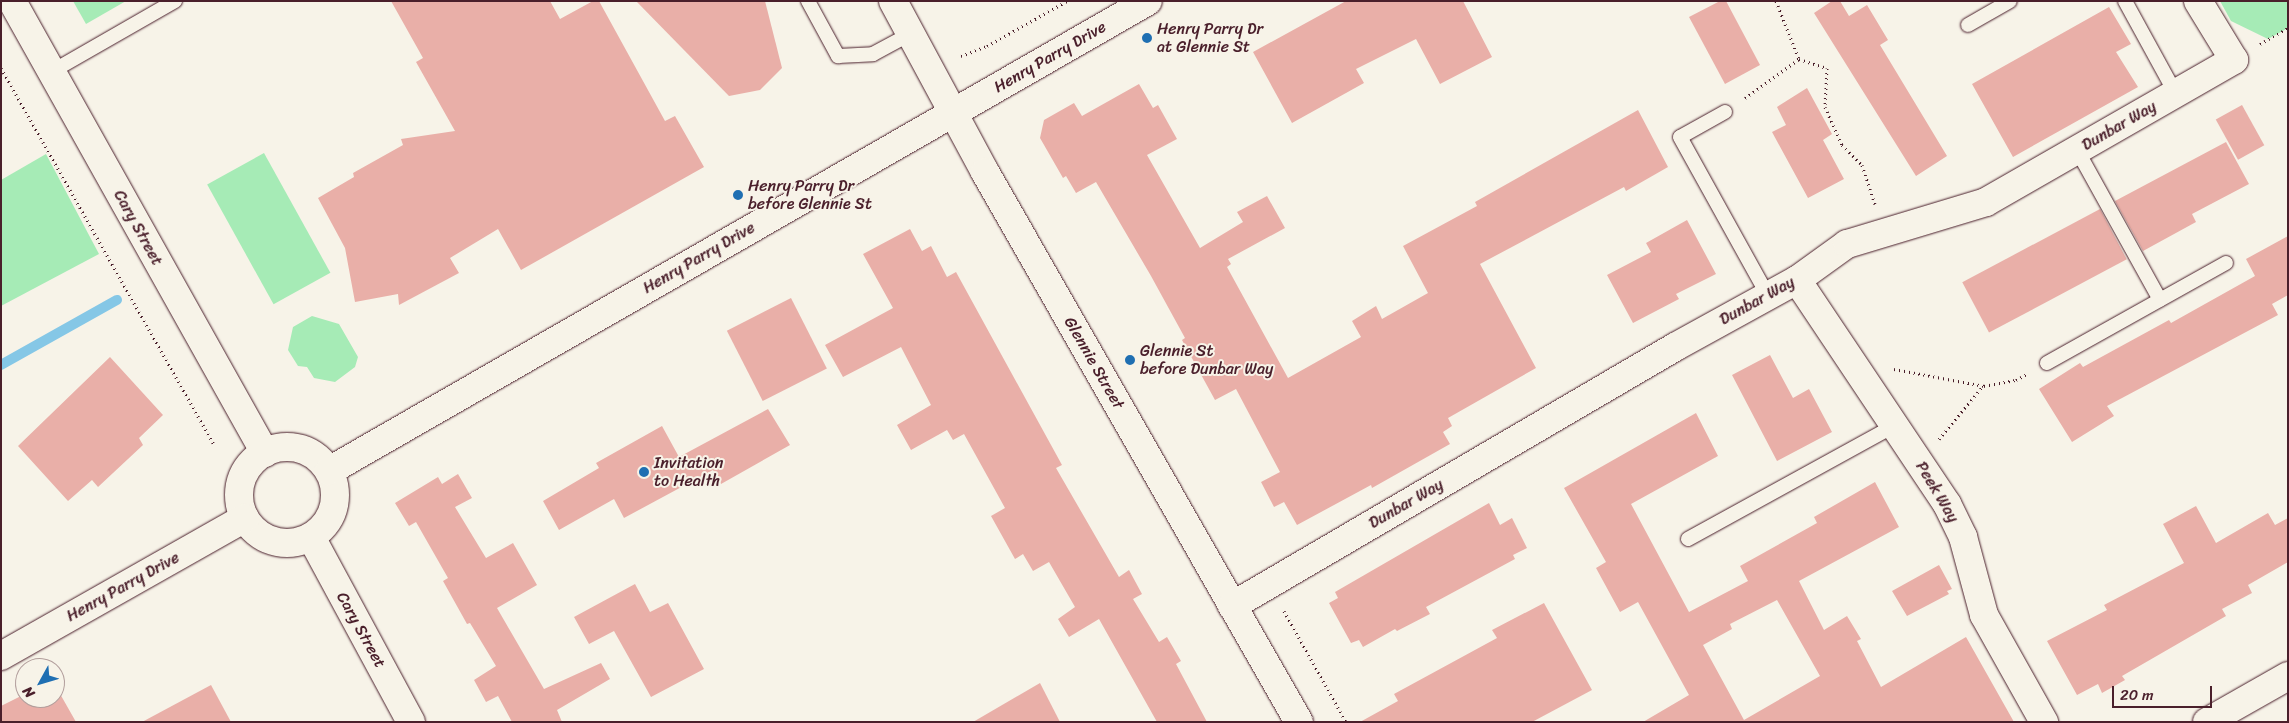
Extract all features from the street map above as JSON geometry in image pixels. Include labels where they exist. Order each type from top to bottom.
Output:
[{"type":"street","name":"Cary Street","points":[[12,1],[264,453]]},
{"type":"street","name":"Glennie Street","points":[[894,1],[953,112],[1299,722]]},
{"type":"street","name":"Henry Parry Drive","points":[[329,472],[1148,1]]},
{"type":"street","name":"Dunbar Way","points":[[1232,606],[1675,347],[1797,280],[1847,244],[1986,202],[2234,60],[2198,1]]},
{"type":"street","name":"Peek Way","points":[[1797,280],[1947,504],[1963,537],[1984,615],[2044,722]]},
{"type":"street","points":[[278,448],[293,448],[307,452],[319,460],[329,472],[334,486],[335,501],[331,516],[323,528],[310,538],[296,542],[281,543],[267,538],[254,530],[245,518],[240,504],[240,489],[244,474],[252,462],[264,453],[278,448]]},
{"type":"street","name":"Henry Parry Drive","points":[[1,656],[245,518]]},
{"type":"street","name":"Cary Street","points":[[310,538],[411,722]]},
{"type":"street","points":[[2207,722],[2288,676]]},
{"type":"lane","points":[[51,72],[175,1]]},
{"type":"lane","points":[[808,1],[838,56],[873,54],[912,33]]},
{"type":"lane","points":[[1968,25],[2010,1]]},
{"type":"lane","points":[[2126,1],[2176,94]]},
{"type":"lane","points":[[1725,112],[1680,137],[1768,296]]},
{"type":"lane","points":[[2077,150],[2160,300]]},
{"type":"lane","points":[[2047,363],[2226,263]]},
{"type":"lane","points":[[1688,539],[1895,425]]},
{"type":"path","points":[[961,56],[981,49],[1067,1]]},
{"type":"path","points":[[1776,1],[1799,59]]},
{"type":"path","points":[[2268,39],[2288,28]]},
{"type":"path","points":[[1725,112],[1799,59]]},
{"type":"path","points":[[1799,59],[1827,68],[1825,107],[1842,145],[1862,165],[1884,233]]},
{"type":"path","points":[[1,68],[214,444]]},
{"type":"path","points":[[1852,362],[1984,386],[2016,380],[2047,363]]},
{"type":"path","points":[[1920,463],[1984,386]]},
{"type":"path","points":[[1269,584],[1346,722]]},
{"type":"green space","points":[[73,1],[126,1],[86,24]]},
{"type":"green space","points":[[2220,1],[2288,1],[2288,28],[2268,39],[2231,21]]},
{"type":"green space","points":[[264,153],[330,273],[274,304],[207,185]]},
{"type":"green space","points":[[46,154],[99,254],[1,306],[1,180]]},
{"type":"green space","points":[[312,316],[339,324],[358,357],[355,367],[335,382],[314,378],[307,367],[298,366],[288,350],[293,327]]},
{"type":"building","points":[[391,1],[550,1],[560,19],[593,1],[599,1],[665,121],[675,116],[704,167],[521,270],[498,229],[450,258],[459,273],[399,305],[398,294],[355,302],[345,248],[318,198],[354,177],[353,173],[403,145],[401,139],[455,131],[416,62],[423,58]]},
{"type":"building","points":[[636,1],[765,1],[782,68],[760,90],[729,96]]},
{"type":"building","points":[[1346,1],[1463,1],[1492,57],[1440,84],[1416,39],[1356,69],[1364,83],[1292,123],[1253,52]]},
{"type":"building","points":[[1720,1],[1726,1],[1760,65],[1725,84],[1689,17]]},
{"type":"building","points":[[1832,1],[1840,1],[1849,16],[1867,5],[1888,40],[1880,45],[1947,156],[1916,176],[1814,13]]},
{"type":"building","points":[[2109,7],[2131,44],[2116,52],[2138,87],[2013,157],[1972,84]]},
{"type":"building","points":[[1139,84],[1153,108],[1158,105],[1177,139],[1147,155],[1200,248],[1243,222],[1237,212],[1267,196],[1285,228],[1228,259],[1231,264],[1227,267],[1288,378],[1361,337],[1352,321],[1376,306],[1382,319],[1428,293],[1403,246],[1477,206],[1475,202],[1638,110],[1668,167],[1626,191],[1624,187],[1480,264],[1536,368],[1448,418],[1452,426],[1443,432],[1450,444],[1372,488],[1371,485],[1297,525],[1284,502],[1274,507],[1261,482],[1280,472],[1236,389],[1215,400],[1182,340],[1185,338],[1096,182],[1076,193],[1066,176],[1063,178],[1040,138],[1044,120],[1074,103],[1082,116]]},
{"type":"building","points":[[1807,88],[1832,134],[1823,140],[1844,179],[1808,198],[1772,132],[1786,125],[1777,107]]},
{"type":"building","points":[[2242,105],[2264,145],[2238,160],[2216,120]]},
{"type":"building","points":[[2226,142],[2249,184],[2192,214],[2196,222],[2143,251],[2115,201]]},
{"type":"building","points":[[2100,209],[2127,259],[1989,333],[1962,282]]},
{"type":"building","points":[[1687,220],[1716,274],[1676,294],[1679,299],[1633,323],[1607,275],[1651,252],[1646,243]]},
{"type":"building","points":[[910,229],[922,251],[931,246],[947,277],[956,272],[1062,465],[1056,468],[1119,577],[1129,570],[1142,594],[1133,599],[1159,642],[1167,637],[1181,661],[1176,664],[1207,722],[1157,722],[1099,619],[1069,637],[1058,619],[1075,607],[1049,562],[1033,571],[1023,554],[1015,559],[991,516],[1005,508],[964,434],[953,440],[947,430],[911,450],[897,425],[931,405],[901,347],[843,377],[825,345],[893,308],[863,254]]},
{"type":"building","points":[[2288,236],[2288,295],[2272,304],[2278,315],[2107,406],[2114,416],[2072,442],[2039,389],[2080,363],[2083,367],[2169,320],[2171,323],[2255,276],[2246,259]]},
{"type":"building","points":[[791,298],[827,368],[763,401],[727,331]]},
{"type":"building","points":[[1770,355],[1793,398],[1809,389],[1832,432],[1777,461],[1732,375]]},
{"type":"building","points":[[110,357],[163,415],[139,438],[143,445],[98,487],[92,480],[68,501],[18,446]]},
{"type":"building","points":[[768,409],[790,445],[721,484],[713,470],[624,518],[614,499],[559,530],[543,501],[599,468],[596,463],[662,426],[679,457]]},
{"type":"building","points":[[1696,413],[1718,456],[1631,504],[1689,612],[1748,581],[1740,566],[1817,523],[1814,517],[1875,482],[1899,527],[1799,581],[1824,630],[1847,616],[1861,639],[1857,641],[1881,687],[1966,637],[2014,722],[1643,722],[1689,695],[1638,602],[1620,612],[1596,568],[1606,562],[1564,488]],"holes":[[[1777,600],[1820,676],[1744,720],[1703,645],[1732,629],[1730,624]]]},
{"type":"building","points":[[458,474],[472,498],[455,507],[486,558],[513,543],[537,585],[497,608],[544,689],[601,663],[610,679],[557,710],[562,722],[512,722],[498,696],[486,702],[474,680],[496,666],[470,623],[467,624],[443,581],[448,578],[416,522],[409,526],[395,503],[438,477],[442,484]]},
{"type":"building","points":[[1489,503],[1500,525],[1512,518],[1527,548],[1513,555],[1515,559],[1426,607],[1430,614],[1397,631],[1395,629],[1363,647],[1359,640],[1351,643],[1329,603],[1338,598],[1335,592]]},
{"type":"building","points":[[2196,506],[2216,543],[2268,513],[2275,525],[2288,518],[2288,562],[2248,585],[2252,593],[2222,609],[2226,616],[2122,676],[2125,680],[2102,693],[2098,684],[2077,695],[2047,641],[2107,610],[2104,605],[2184,563],[2163,524]]},
{"type":"building","points":[[1939,565],[1952,589],[1947,591],[1949,594],[1907,616],[1892,591]]},
{"type":"building","points":[[635,584],[650,612],[668,603],[704,669],[651,697],[614,631],[589,644],[574,617]]},
{"type":"building","points":[[1544,603],[1592,690],[1532,722],[1360,722],[1398,701],[1394,694],[1497,638],[1492,630]]},
{"type":"building","points":[[1040,683],[1060,722],[973,722]]},
{"type":"building","points":[[211,685],[231,722],[142,722]]},
{"type":"building","points":[[15,699],[15,708],[65,708],[65,703],[76,722],[1,722],[1,706]]},
{"type":"waterway","points":[[1,365],[117,300]]},
{"type":"place","name":"Henry Parry Dr at Glennie St","points":[[1147,38]]},
{"type":"place","name":"Henry Parry Dr before Glennie St","points":[[738,195]]},
{"type":"place","name":"Glennie St before Dunbar Way","points":[[1130,360]]},
{"type":"place","name":"Invitation to Health","points":[[644,472]]}]
